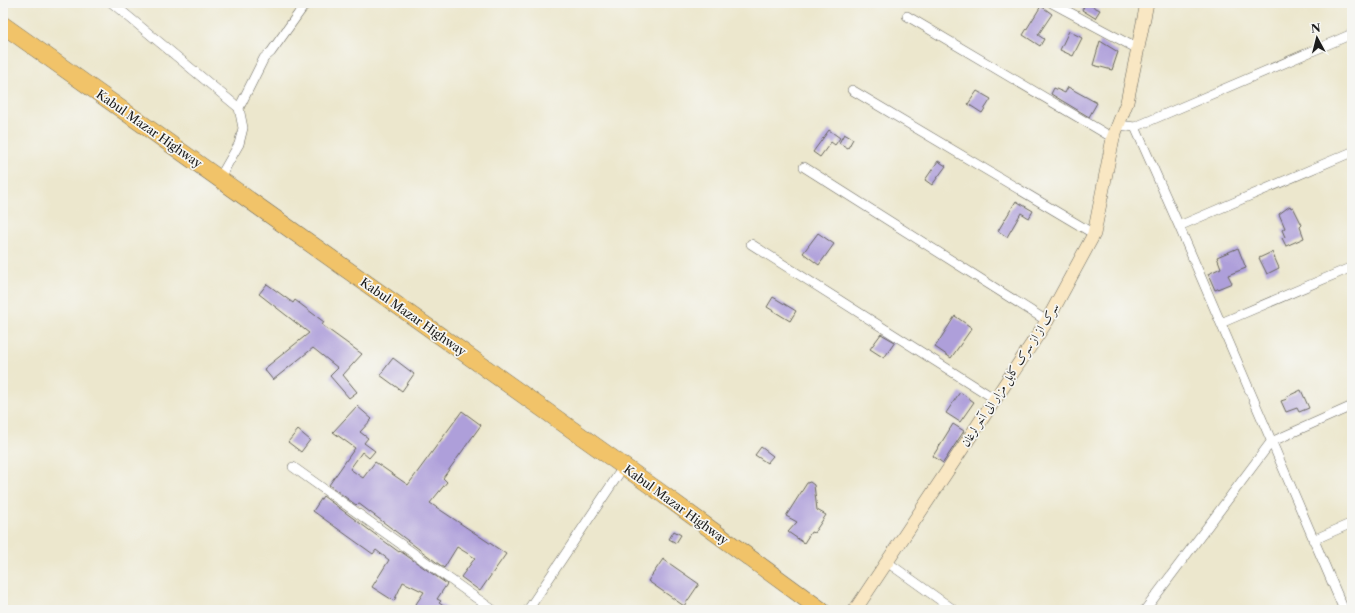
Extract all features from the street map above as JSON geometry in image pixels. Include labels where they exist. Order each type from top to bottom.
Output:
[{"type":"highway","name":"Kabul Mazar Highway","points":[[3,26],[624,466],[821,610]]},
{"type":"street","points":[[112,3],[239,108]]},
{"type":"street","points":[[219,179],[239,144],[243,128],[239,108],[264,58],[271,52],[306,3]]},
{"type":"street","points":[[1052,3],[1138,49]]},
{"type":"street","name":"سرک از از سرک کابل مزار الی آخر لرغان","points":[[855,610],[1047,321],[1094,234],[1113,138],[1126,102],[1147,3]]},
{"type":"street","points":[[907,16],[1113,138]]},
{"type":"street","points":[[1118,125],[1135,127],[1352,34]]},
{"type":"street","points":[[852,90],[1094,234]]},
{"type":"street","points":[[1135,127],[1180,226],[1344,610]]},
{"type":"street","points":[[1180,226],[1352,152]]},
{"type":"street","points":[[804,167],[1047,321]]},
{"type":"street","points":[[751,244],[995,399]]},
{"type":"street","points":[[1221,322],[1352,267]]},
{"type":"street","points":[[1145,610],[1271,442],[1352,406]]},
{"type":"street","points":[[528,610],[624,466]]},
{"type":"street","points":[[293,467],[493,610]]},
{"type":"street","points":[[1314,540],[1352,523]]},
{"type":"street","points":[[886,562],[954,610]]},
{"type":"building","points":[[1086,3],[1100,10],[1095,18],[1082,10]]},
{"type":"building","points":[[1041,6],[1052,14],[1038,35],[1044,39],[1040,46],[1023,35]]},
{"type":"building","points":[[1069,31],[1082,38],[1073,56],[1060,50]]},
{"type":"building","points":[[1100,41],[1118,52],[1112,70],[1093,65]]},
{"type":"building","points":[[1068,87],[1097,103],[1089,117],[1051,94],[1054,88],[1065,93]]},
{"type":"building","points":[[977,91],[991,99],[982,113],[968,104]]},
{"type":"building","points":[[829,130],[840,138],[835,145],[831,142],[820,157],[813,152]]},
{"type":"building","points":[[844,134],[853,139],[848,148],[839,143]]},
{"type":"building","points":[[938,161],[946,166],[932,185],[925,180]]},
{"type":"building","points":[[1016,201],[1033,211],[1029,218],[1021,213],[1007,237],[998,231]]},
{"type":"building","points":[[1290,206],[1291,208],[1293,207],[1302,225],[1300,227],[1304,238],[1286,246],[1282,238],[1285,237],[1282,230],[1285,228],[1279,214]]},
{"type":"building","points":[[818,233],[834,244],[819,265],[803,253]]},
{"type":"building","points":[[1238,248],[1246,268],[1228,275],[1232,283],[1215,290],[1208,274],[1221,268],[1217,257]]},
{"type":"building","points":[[1272,252],[1279,268],[1267,274],[1259,258]]},
{"type":"building","points":[[267,284],[293,303],[295,300],[324,322],[322,325],[362,354],[343,375],[357,392],[349,398],[330,376],[338,368],[313,348],[273,380],[264,369],[309,333],[259,294]]},
{"type":"building","points":[[773,297],[796,311],[790,321],[767,307]]},
{"type":"building","points":[[955,316],[972,328],[951,358],[935,347]]},
{"type":"building","points":[[881,334],[895,342],[884,358],[870,349]]},
{"type":"building","points":[[393,358],[414,374],[402,391],[380,375]]},
{"type":"building","points":[[1301,390],[1309,408],[1299,412],[1297,408],[1286,412],[1281,401]]},
{"type":"building","points":[[960,392],[974,402],[960,422],[946,413]]},
{"type":"building","points":[[357,406],[372,419],[360,432],[368,438],[364,443],[375,451],[369,458],[362,452],[350,469],[363,478],[375,462],[408,485],[462,411],[481,425],[443,478],[447,482],[430,503],[506,554],[480,591],[461,577],[475,558],[457,547],[444,568],[358,503],[356,505],[329,485],[355,448],[333,432]]},
{"type":"building","points":[[953,424],[964,431],[943,463],[933,456]]},
{"type":"building","points":[[298,430],[310,440],[301,452],[288,442]]},
{"type":"building","points":[[761,447],[773,456],[767,463],[755,455]]},
{"type":"building","points":[[810,482],[814,485],[817,510],[826,515],[814,533],[811,532],[804,543],[788,532],[797,522],[786,516],[807,483]]},
{"type":"building","points":[[323,496],[399,552],[400,551],[447,584],[437,599],[441,601],[439,603],[450,610],[412,610],[424,592],[403,582],[394,601],[372,587],[389,560],[376,550],[373,554],[313,511]]},
{"type":"building","points":[[674,531],[681,535],[676,543],[669,539]]},
{"type":"building","points":[[663,559],[699,584],[684,606],[648,581]]}]
